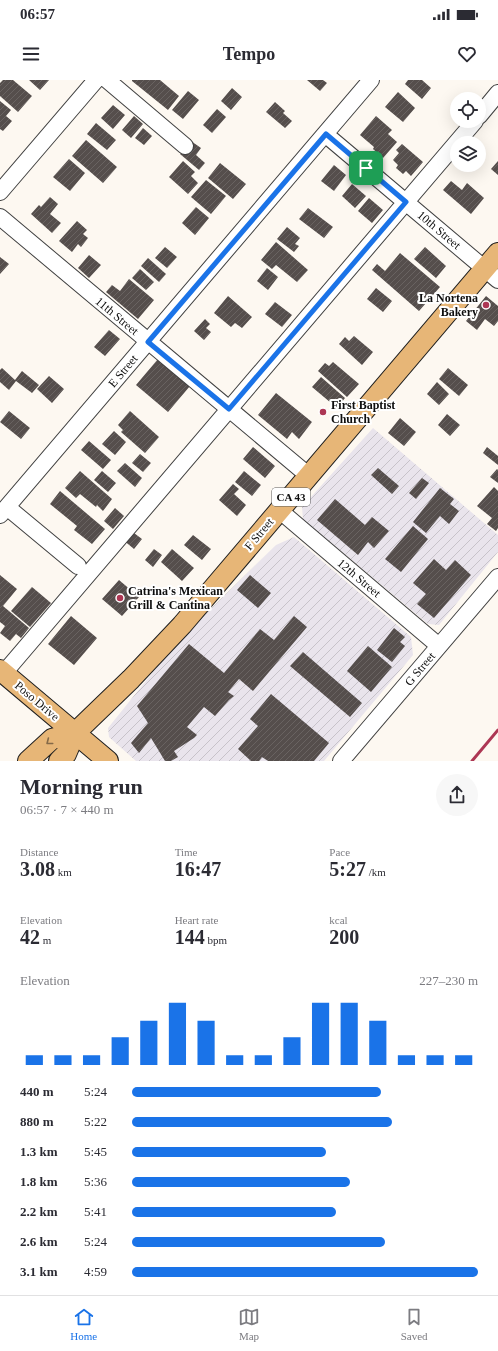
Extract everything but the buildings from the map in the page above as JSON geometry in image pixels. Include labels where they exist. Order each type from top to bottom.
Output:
[{"type":"main road","name":"F Street","points":[[59,761],[66,754],[75,733],[121,689],[168,640],[309,476],[492,274],[498,254]]},
{"type":"main road","name":"Poso Drive","points":[[2,672],[108,761]]},
{"type":"main road","name":"F Street","points":[[28,761],[52,739],[75,733]]},
{"type":"street","points":[[0,192],[96,80]]},
{"type":"street","points":[[106,80],[185,146]]},
{"type":"street","name":"E Street","points":[[4,511],[371,80]]},
{"type":"street","points":[[486,108],[498,93]]},
{"type":"street","points":[[2,672],[229,409],[468,128]]},
{"type":"street","name":"10th Street","points":[[326,134],[492,274]]},
{"type":"street","name":"11th Street","points":[[0,217],[309,476]]},
{"type":"street","name":"12th Street","points":[[279,510],[440,646]]},
{"type":"street","points":[[4,511],[78,566]]},
{"type":"street","name":"G Street","points":[[341,761],[498,577]]},
{"type":"shaded area","points":[[373,428],[498,535],[498,552],[439,625],[428,624],[303,519],[302,507]]},
{"type":"shaded area","points":[[294,537],[411,637],[413,655],[324,761],[136,761],[109,737],[108,728],[178,641],[276,545]]},
{"type":"railway","points":[[472,761],[498,730]]},
{"type":"place","name":"La Nortena Bakery","points":[[486,305]]},
{"type":"place","name":"First Baptist Church","points":[[323,412]]},
{"type":"place","name":"Catrina's Mexican Grill & Cantina","points":[[120,598]]},
{"type":"route","points":[[326,134],[366,168],[406,202],[229,409],[148,342],[326,134]]}]
